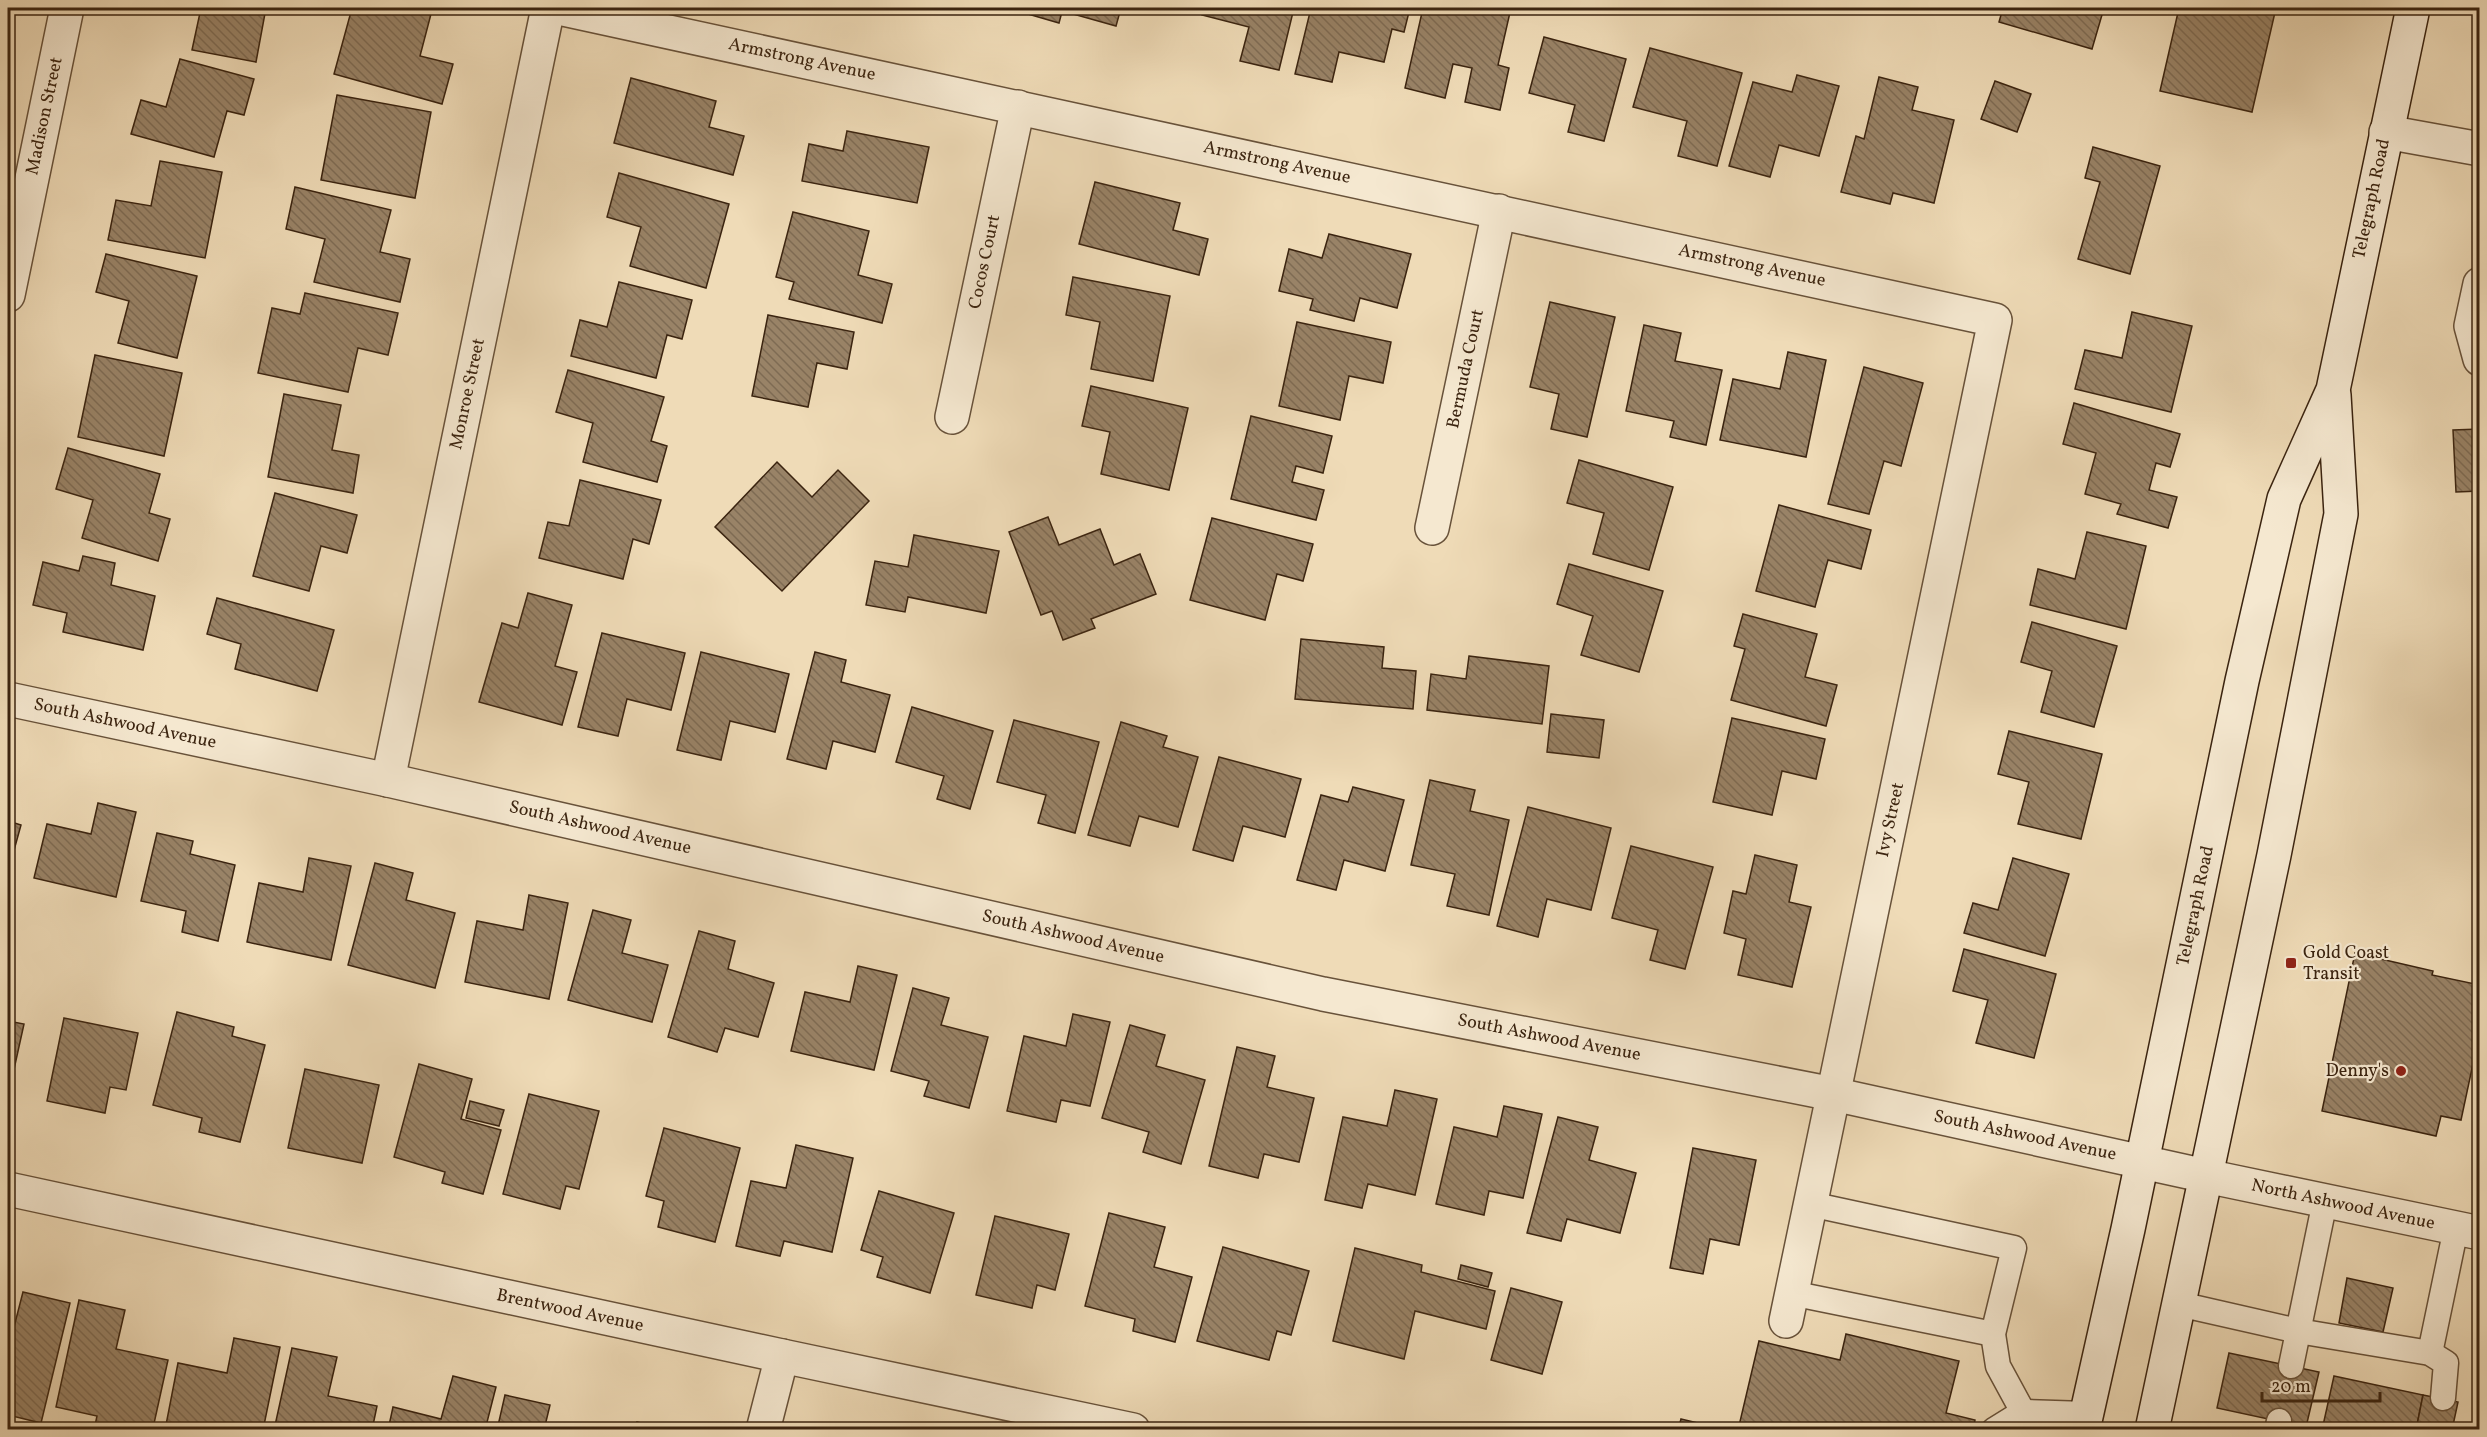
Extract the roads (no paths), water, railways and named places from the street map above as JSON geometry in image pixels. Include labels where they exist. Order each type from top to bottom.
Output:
[{"type":"street","name":"Madison Street","points":[[8,295],[68,8]]},
{"type":"street","name":"Monroe Street","points":[[388,780],[548,8]]},
{"type":"street","name":"Armstrong Avenue","points":[[558,8],[1995,320]]},
{"type":"street","name":"Telegraph Road","points":[[2085,1422],[2242,681],[2284,499],[2333,390],[2413,8]]},
{"type":"street","name":"Cocos Court","points":[[952,417],[1018,107]]},
{"type":"street","points":[[2386,132],[2480,148]]},
{"type":"street","name":"Bermuda Court","points":[[1432,528],[1499,211]]},
{"type":"street","points":[[2480,284],[2471,326],[2480,359]]},
{"type":"street","name":"Ivy Street","points":[[1789,1307],[1995,320]]},
{"type":"street","name":"Telegraph Road","points":[[2152,1430],[2274,855],[2341,514],[2333,390]]},
{"type":"street","name":"South Ashwood Avenue","points":[[8,699],[388,780],[1323,994],[1833,1094],[2206,1176]]},
{"type":"street","name":"North Ashwood Avenue","points":[[2206,1176],[2468,1231]]},
{"type":"street","name":"Brentwood Avenue","points":[[8,1189],[1133,1430]]},
{"type":"street","points":[[763,1430],[782,1356]]},
{"type":"lane","points":[[2290,1366],[2325,1201]]},
{"type":"lane","points":[[1810,1204],[2014,1248],[1993,1334],[1998,1366],[2023,1412]]},
{"type":"lane","points":[[2430,1353],[2468,1231]]},
{"type":"lane","points":[[2178,1304],[2298,1331],[2430,1353],[2446,1363],[2443,1398]]},
{"type":"lane","points":[[1789,1307],[1993,1334]]},
{"type":"lane","points":[[1994,1430],[2023,1412],[2085,1422]]},
{"type":"place","name":"Gold Coast Transit","points":[[2291,963]]},
{"type":"place","name":"Denny's","points":[[2401,1071]]}]
